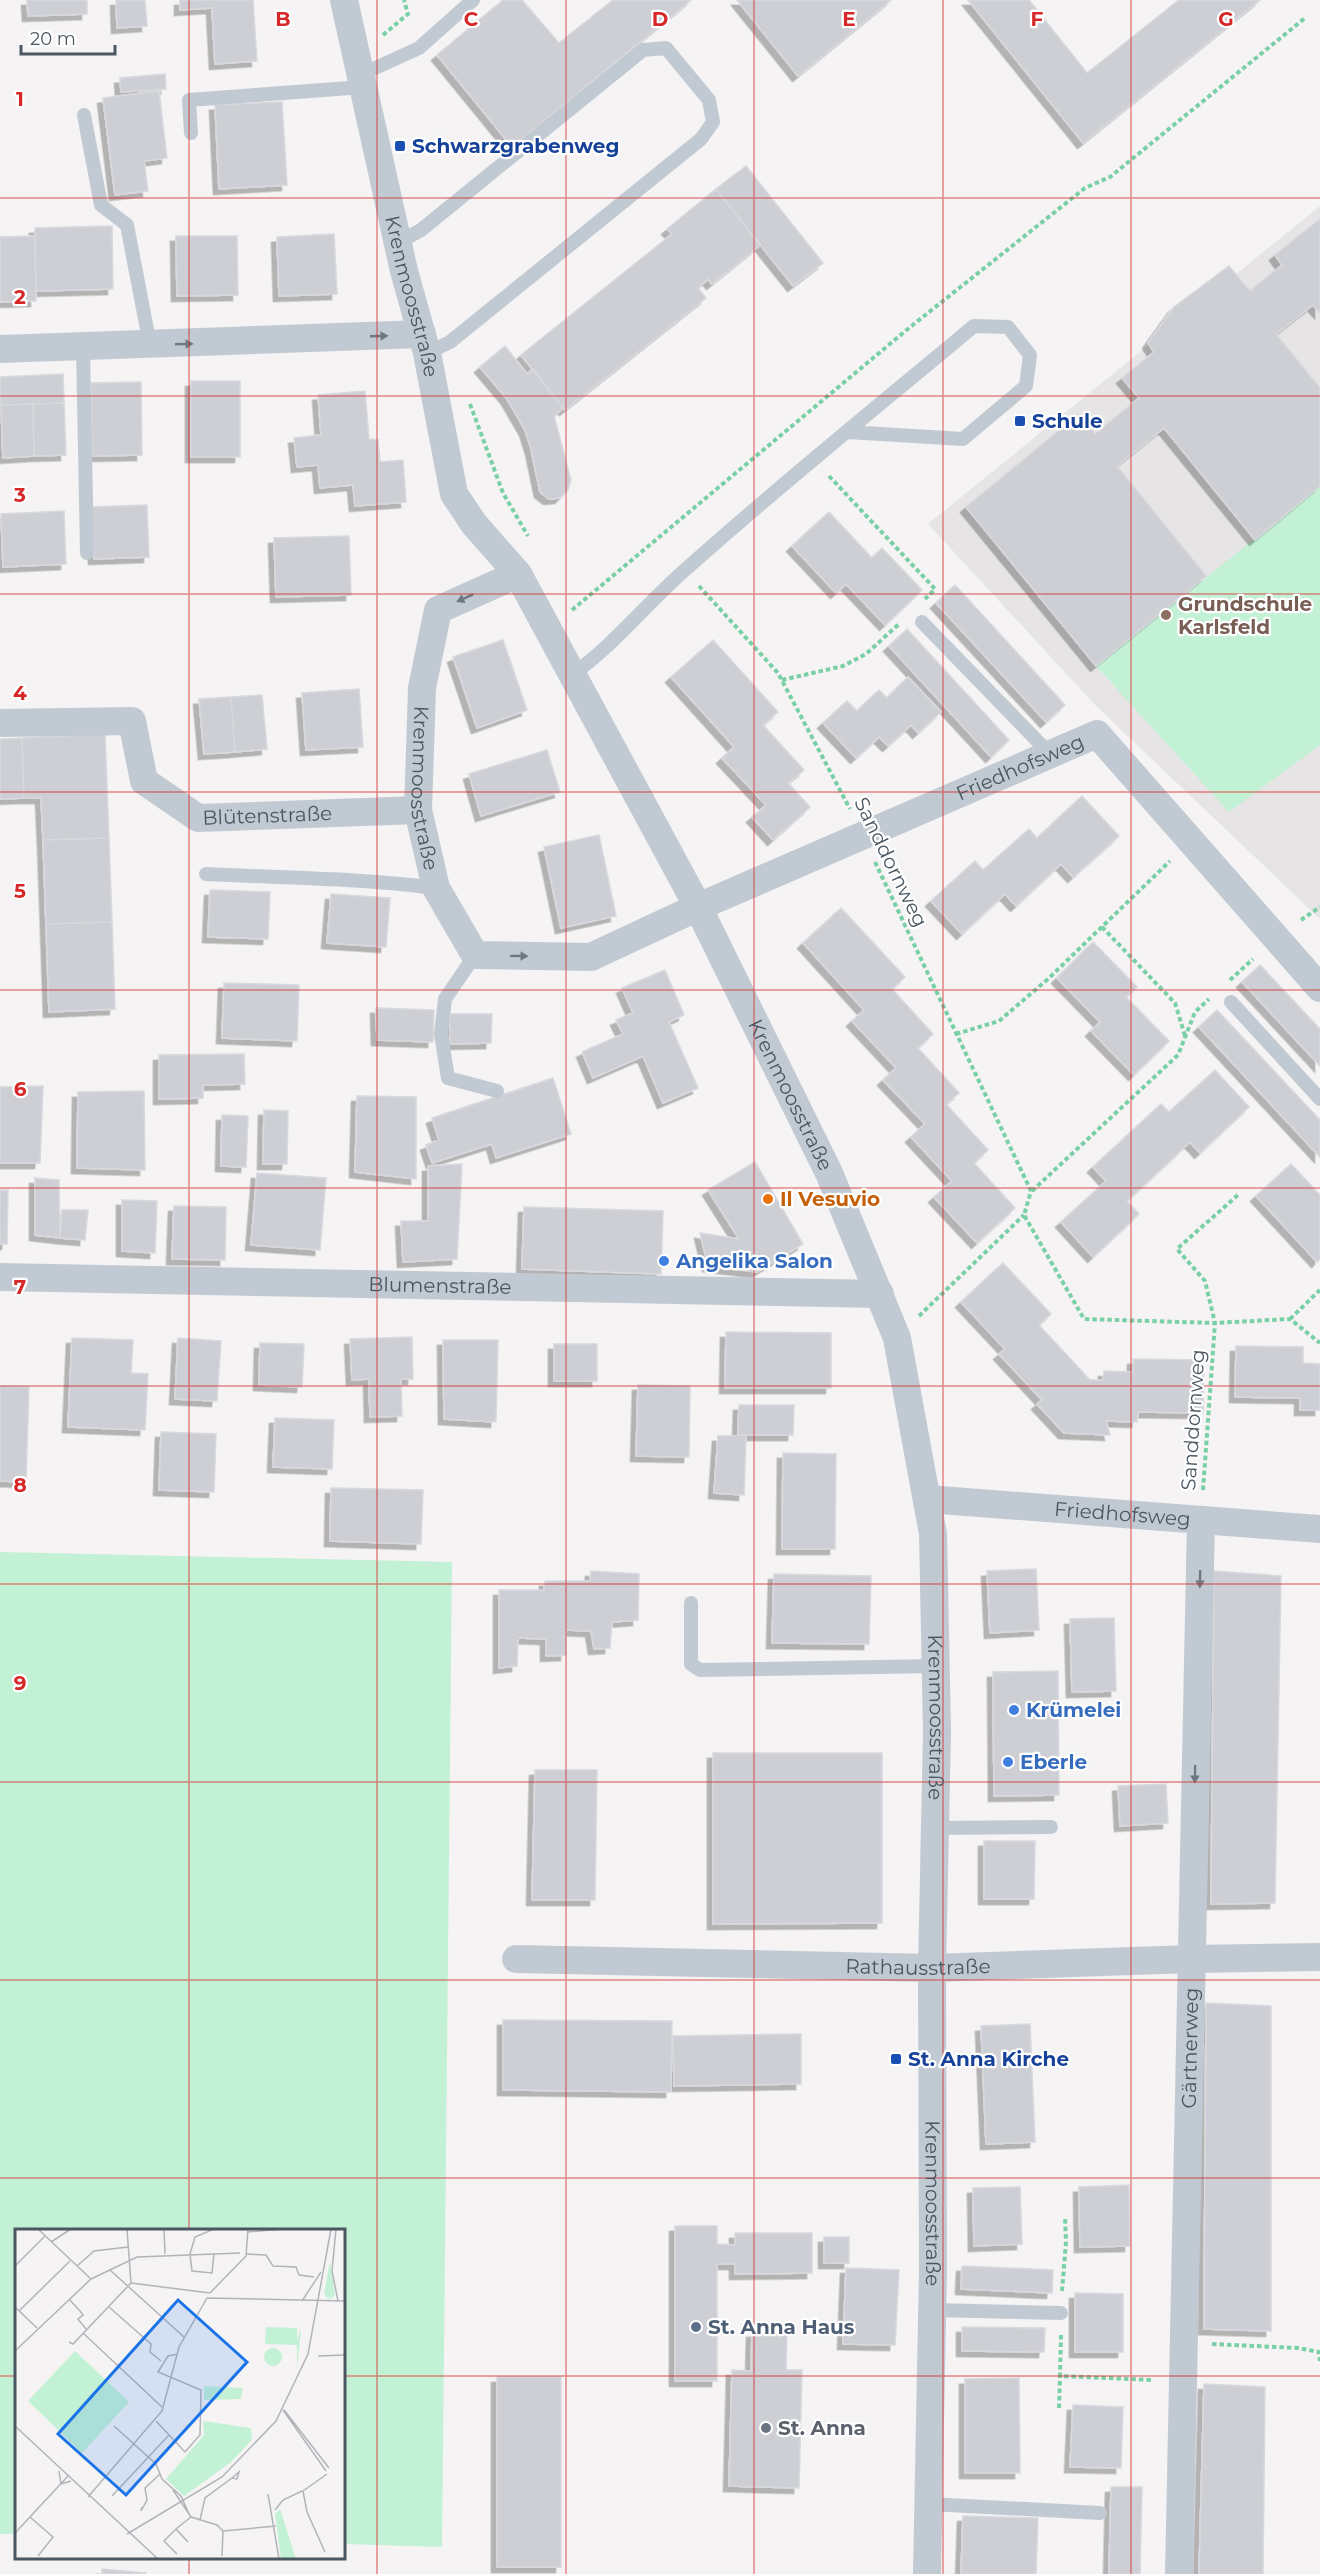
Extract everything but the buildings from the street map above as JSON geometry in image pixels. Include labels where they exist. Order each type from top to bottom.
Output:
[{"type":"street","name":"Krenmoosstraße","points":[[344,0],[397,243],[425,343],[454,494],[474,524],[518,574],[698,907],[829,1173],[897,1338],[933,1534],[936,1666],[927,2574]]},
{"type":"street","points":[[0,349],[150,345],[425,343]]},
{"type":"street","name":"Krenmoosstraße","points":[[475,955],[436,888],[418,810],[422,688],[438,610],[518,574]]},
{"type":"street","name":"Blütenstraße","points":[[0,723],[132,721],[144,781],[198,818],[418,810]]},
{"type":"street","name":"Friedhofsweg","points":[[698,907],[1097,734],[1320,988]]},
{"type":"street","points":[[475,955],[591,957],[698,907]]},
{"type":"street","name":"Blumenstraße","points":[[0,1276],[880,1294]]},
{"type":"street","name":"Friedhofsweg","points":[[927,1499],[1320,1529]]},
{"type":"street","name":"Gärtnerweg","points":[[1179,2574],[1201,1520]]},
{"type":"street","name":"Rathausstraße","points":[[516,1959],[932,1968],[1320,1957]]},
{"type":"lane","points":[[191,133],[189,100],[362,81],[418,48],[473,0]]},
{"type":"lane","points":[[397,243],[421,230],[643,50],[666,48],[709,100],[713,122],[701,139],[450,342],[425,343]]},
{"type":"lane","points":[[84,115],[100,205],[126,225],[150,345]]},
{"type":"lane","points":[[573,674],[598,656],[685,570],[848,432],[974,326],[1008,327],[1030,355],[1026,386],[963,439],[848,432]]},
{"type":"lane","points":[[83,347],[87,553]]},
{"type":"lane","points":[[922,622],[1050,754]]},
{"type":"lane","points":[[206,874],[381,881],[436,888]]},
{"type":"lane","points":[[475,955],[445,999],[441,1034],[448,1078],[497,1091]]},
{"type":"lane","points":[[1231,1002],[1320,1099]]},
{"type":"lane","points":[[691,1603],[691,1664],[699,1670],[936,1666]]},
{"type":"lane","points":[[935,1828],[1051,1827]]},
{"type":"lane","points":[[931,2310],[1061,2313]]},
{"type":"lane","points":[[928,2504],[1100,2513]]},
{"type":"path","points":[[572,610],[909,328],[1084,188],[1110,177],[1305,18]]},
{"type":"path","points":[[815,460],[935,589],[919,605]]},
{"type":"path","name":"Sanddornweg","points":[[685,570],[782,680],[862,834],[1031,1191]]},
{"type":"path","points":[[782,680],[843,666],[866,654],[903,620]]},
{"type":"path","points":[[956,1034],[999,1021],[1102,927],[1190,842]]},
{"type":"path","points":[[1102,927],[1175,1003],[1185,1037]]},
{"type":"path","points":[[1227,983],[1275,939]]},
{"type":"path","points":[[897,1338],[1024,1215],[1031,1191],[1178,1055],[1195,1012],[1211,998]]},
{"type":"path","points":[[1215,1323],[1205,1281],[1177,1250],[1239,1194]]},
{"type":"path","name":"Sanddornweg","points":[[1024,1215],[1084,1319],[1215,1323],[1290,1318]]},
{"type":"path","points":[[1320,1290],[1290,1318],[1320,1343]]},
{"type":"path","name":"Sanddornweg","points":[[1201,1520],[1215,1323]]},
{"type":"path","points":[[1059,2408],[1065,2217]]},
{"type":"path","points":[[1184,2344],[1298,2348],[1319,2352],[1320,2361]]},
{"type":"path","points":[[1060,2376],[1184,2381]]},
{"type":"shaded area","name":"Grundschule Karlsfeld","points":[[1320,206],[1320,919],[1096,706],[928,524]]},
{"type":"green space","points":[[1320,486],[1320,745],[1229,812],[1096,666]]},
{"type":"green space","points":[[0,1552],[452,1562],[442,2547],[345,2544],[345,2229],[15,2229],[15,2534],[0,2534]]},
{"type":"place","name":"Schwarzgrabenweg","points":[[400,146]]},
{"type":"place","name":"Schule","points":[[1020,421]]},
{"type":"place","name":"Grundschule Karlsfeld","points":[[1166,615]]},
{"type":"place","name":"Il Vesuvio","points":[[768,1199]]},
{"type":"place","name":"Angelika Salon","points":[[664,1261]]},
{"type":"place","name":"Krümelei","points":[[1014,1710]]},
{"type":"place","name":"Eberle","points":[[1008,1762]]},
{"type":"place","name":"St. Anna Kirche","points":[[896,2059]]},
{"type":"place","name":"St. Anna Haus","points":[[696,2327]]},
{"type":"place","name":"St. Anna","points":[[766,2428]]}]
